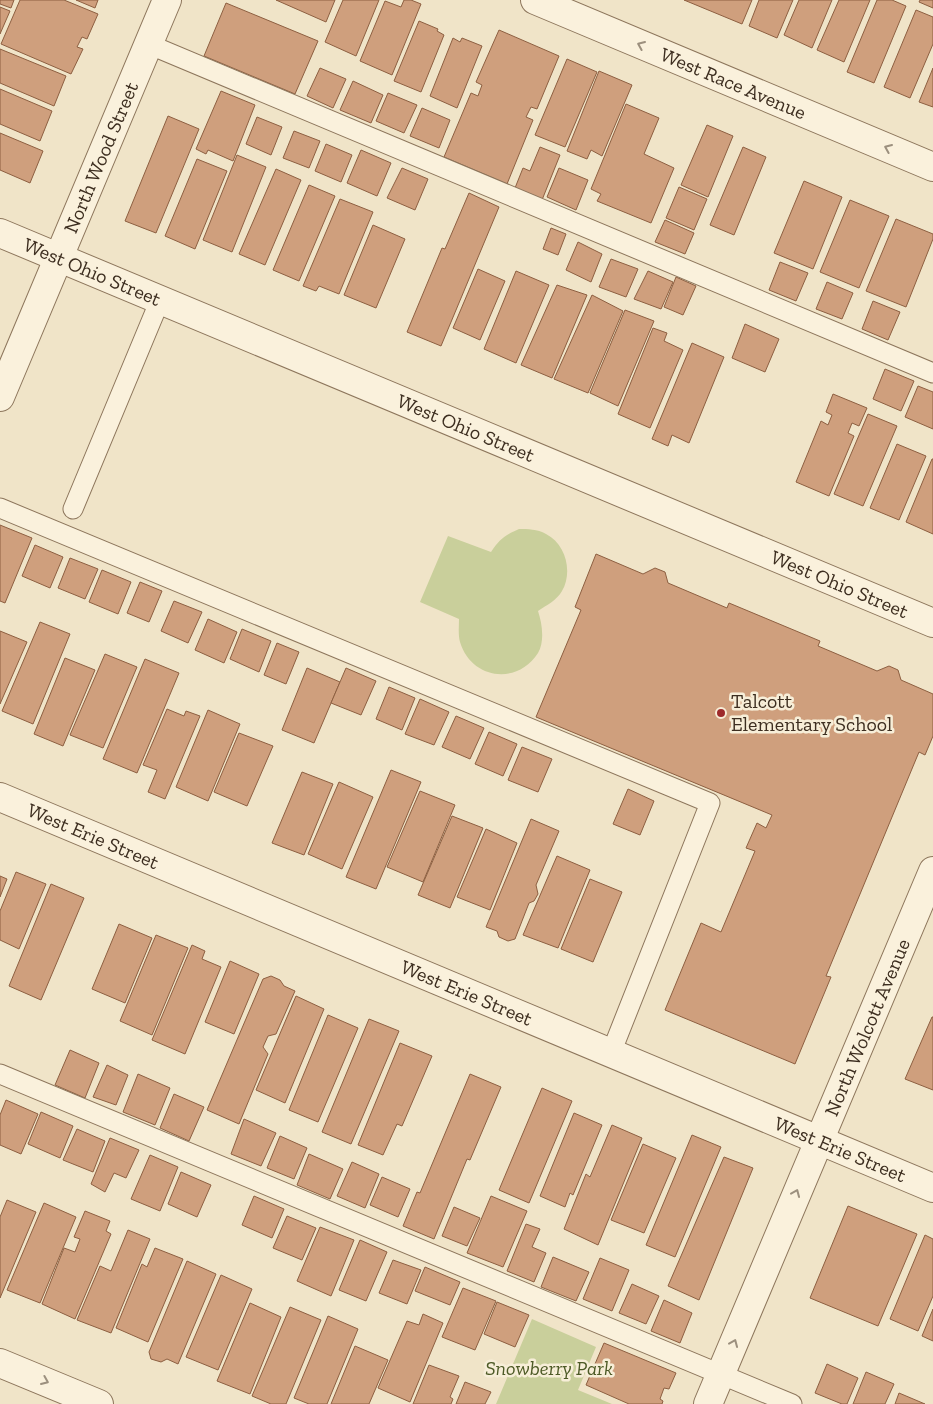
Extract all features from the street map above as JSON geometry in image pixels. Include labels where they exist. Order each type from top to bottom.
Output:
[{"type":"street","name":"North Wood Street","points":[[0,397],[167,0]]},
{"type":"street","name":"West Race Avenue","points":[[535,0],[933,167]]},
{"type":"street","name":"West Ohio Street","points":[[0,232],[933,623]]},
{"type":"street","name":"West Erie Street","points":[[0,797],[933,1188]]},
{"type":"street","name":"North Wolcott Avenue","points":[[708,1404],[819,1140],[927,901],[933,872]]},
{"type":"street","points":[[0,1362],[99,1404]]},
{"type":"lane","points":[[148,44],[933,373]]},
{"type":"lane","points":[[73,509],[160,300]]},
{"type":"lane","points":[[0,508],[710,804],[611,1053]]},
{"type":"lane","points":[[0,1074],[792,1404]]},
{"type":"green space","points":[[519,529],[539,531],[553,539],[563,551],[566,559],[567,575],[560,594],[538,611],[542,626],[542,643],[538,653],[529,664],[518,670],[507,674],[495,674],[474,664],[466,654],[459,639],[459,619],[420,602],[448,536],[491,552],[503,538]]},
{"type":"green space","name":"Snowberry Park","points":[[532,1319],[596,1347],[578,1390],[612,1404],[496,1404]]},
{"type":"building","points":[[0,0],[14,0],[11,8],[0,4]]},
{"type":"building","points":[[20,0],[64,0],[98,14],[87,39],[82,37],[77,47],[83,49],[71,74],[1,44]]},
{"type":"building","points":[[76,0],[98,0],[95,8]]},
{"type":"building","points":[[276,0],[335,0],[326,22]]},
{"type":"building","points":[[343,0],[379,0],[356,56],[325,42]]},
{"type":"building","points":[[404,0],[411,0],[421,4],[392,75],[360,61],[385,1],[401,7]]},
{"type":"building","points":[[684,0],[752,0],[742,24]]},
{"type":"building","points":[[759,0],[793,0],[777,38],[749,26]]},
{"type":"building","points":[[799,0],[832,0],[812,48],[784,35]]},
{"type":"building","points":[[839,0],[870,0],[844,62],[817,50]]},
{"type":"building","points":[[877,0],[892,0],[906,6],[874,83],[847,72]]},
{"type":"building","points":[[920,0],[933,0],[933,8],[919,2]]},
{"type":"building","points":[[226,3],[318,41],[295,94],[204,56]]},
{"type":"building","points":[[0,7],[10,11],[0,34]]},
{"type":"building","points":[[916,10],[933,17],[933,44],[910,98],[884,87]]},
{"type":"building","points":[[419,21],[438,29],[437,31],[444,35],[421,92],[394,81]]},
{"type":"building","points":[[499,30],[559,56],[537,109],[531,107],[526,117],[533,120],[507,184],[444,157],[471,93],[478,96],[482,85],[476,82]]},
{"type":"building","points":[[453,38],[460,42],[462,38],[482,46],[457,108],[430,96]]},
{"type":"building","points":[[0,49],[66,76],[54,106],[0,83]]},
{"type":"building","points":[[567,59],[597,72],[565,147],[535,135]]},
{"type":"building","points":[[320,68],[346,79],[333,108],[307,96]]},
{"type":"building","points":[[933,68],[933,107],[919,102]]},
{"type":"building","points":[[599,71],[632,85],[602,156],[591,150],[587,159],[567,151]]},
{"type":"building","points":[[353,81],[383,95],[371,123],[340,110]]},
{"type":"building","points":[[0,89],[52,111],[40,141],[0,124]]},
{"type":"building","points":[[221,91],[255,105],[233,161],[208,150],[206,154],[196,149]]},
{"type":"building","points":[[388,93],[417,105],[404,133],[376,121]]},
{"type":"building","points":[[626,104],[659,118],[644,154],[674,168],[651,223],[597,201],[601,194],[591,189]]},
{"type":"building","points":[[422,108],[450,120],[439,148],[410,136]]},
{"type":"building","points":[[168,116],[199,129],[156,233],[125,221]]},
{"type":"building","points":[[257,117],[282,127],[271,155],[246,144]]},
{"type":"building","points":[[707,125],[733,136],[708,197],[681,185]]},
{"type":"building","points":[[294,131],[320,141],[309,168],[283,158]]},
{"type":"building","points":[[0,133],[43,151],[30,183],[0,170]]},
{"type":"building","points":[[326,144],[352,155],[341,182],[315,171]]},
{"type":"building","points":[[540,147],[560,155],[542,200],[515,188],[523,168],[530,171]]},
{"type":"building","points":[[743,147],[766,157],[734,235],[710,225]]},
{"type":"building","points":[[361,150],[391,163],[377,196],[347,183]]},
{"type":"building","points":[[237,155],[266,167],[232,252],[203,240]]},
{"type":"building","points":[[197,159],[227,171],[195,249],[165,236]]},
{"type":"building","points":[[402,168],[428,179],[415,210],[387,198]]},
{"type":"building","points":[[559,168],[588,180],[576,210],[547,197]]},
{"type":"building","points":[[276,169],[301,180],[265,265],[239,254]]},
{"type":"building","points":[[804,181],[842,197],[813,269],[774,253]]},
{"type":"building","points":[[309,185],[335,196],[299,281],[273,270]]},
{"type":"building","points":[[679,187],[707,199],[694,230],[666,218]]},
{"type":"building","points":[[469,193],[499,207],[441,346],[407,332],[442,248],[445,249]]},
{"type":"building","points":[[340,199],[373,212],[339,294],[319,286],[316,291],[303,286]]},
{"type":"building","points":[[850,200],[889,216],[859,288],[820,272]]},
{"type":"building","points":[[896,219],[933,234],[933,239],[906,307],[866,291]]},
{"type":"building","points":[[665,220],[694,233],[685,254],[655,242]]},
{"type":"building","points":[[373,225],[405,239],[376,308],[344,295]]},
{"type":"building","points":[[551,228],[566,234],[558,255],[543,249]]},
{"type":"building","points":[[578,242],[602,254],[591,282],[566,270]]},
{"type":"building","points":[[611,259],[638,269],[626,297],[599,287]]},
{"type":"building","points":[[780,262],[808,273],[796,301],[769,290]]},
{"type":"building","points":[[478,269],[505,281],[480,340],[453,328]]},
{"type":"building","points":[[516,271],[549,285],[516,363],[484,349]]},
{"type":"building","points":[[648,271],[673,282],[661,309],[634,299]]},
{"type":"building","points":[[676,277],[696,286],[683,315],[664,307]]},
{"type":"building","points":[[827,282],[853,293],[842,319],[816,309]]},
{"type":"building","points":[[557,285],[587,295],[552,378],[521,365]]},
{"type":"building","points":[[592,295],[623,311],[588,393],[554,379]]},
{"type":"building","points":[[873,301],[900,312],[888,340],[862,329]]},
{"type":"building","points":[[625,310],[654,321],[618,406],[590,393]]},
{"type":"building","points":[[745,324],[779,339],[765,372],[732,358]]},
{"type":"building","points":[[653,328],[667,333],[664,341],[683,350],[650,428],[618,414]]},
{"type":"building","points":[[692,343],[724,357],[689,443],[672,435],[668,446],[652,439]]},
{"type":"building","points":[[885,369],[914,381],[901,411],[873,399]]},
{"type":"building","points":[[918,386],[933,392],[933,429],[905,417]]},
{"type":"building","points":[[833,394],[867,408],[859,426],[852,423],[848,433],[854,436],[829,496],[796,482],[821,421],[828,425],[832,415],[826,412]]},
{"type":"building","points":[[868,414],[897,426],[863,506],[834,494]]},
{"type":"building","points":[[897,444],[926,456],[899,520],[870,508]]},
{"type":"building","points":[[933,459],[933,534],[906,522]]},
{"type":"building","points":[[0,525],[32,538],[5,603],[0,601]]},
{"type":"building","points":[[35,545],[63,557],[50,588],[22,576]]},
{"type":"building","points":[[596,554],[643,574],[655,568],[665,572],[668,583],[727,608],[729,603],[820,641],[818,646],[877,671],[889,666],[898,670],[901,680],[933,694],[933,736],[925,755],[919,752],[826,976],[831,977],[795,1064],[665,1010],[701,923],[721,932],[755,851],[746,848],[757,823],[766,828],[772,815],[536,717],[581,610],[575,607]]},
{"type":"building","points":[[70,558],[98,569],[85,599],[58,588]]},
{"type":"building","points":[[102,570],[131,582],[118,614],[89,602]]},
{"type":"building","points":[[140,582],[162,591],[149,622],[127,613]]},
{"type":"building","points":[[174,601],[202,612],[188,643],[161,631]]},
{"type":"building","points":[[208,619],[237,632],[224,663],[195,650]]},
{"type":"building","points":[[40,622],[70,634],[33,724],[2,711]]},
{"type":"building","points":[[242,629],[271,641],[259,672],[230,659]]},
{"type":"building","points":[[0,631],[27,642],[0,704]]},
{"type":"building","points":[[277,643],[299,652],[286,684],[264,675]]},
{"type":"building","points":[[105,654],[137,667],[103,748],[70,735]]},
{"type":"building","points":[[65,658],[95,670],[63,746],[34,734]]},
{"type":"building","points":[[145,659],[179,673],[137,773],[103,759]]},
{"type":"building","points":[[307,668],[340,682],[314,743],[282,730]]},
{"type":"building","points":[[346,668],[376,681],[361,715],[331,703]]},
{"type":"building","points":[[389,687],[415,698],[402,730],[376,719]]},
{"type":"building","points":[[420,699],[449,712],[434,745],[405,734]]},
{"type":"building","points":[[167,709],[184,716],[186,711],[200,716],[165,799],[148,792],[157,770],[143,765]]},
{"type":"building","points":[[208,710],[240,724],[208,801],[176,787]]},
{"type":"building","points":[[456,716],[484,728],[470,759],[442,747]]},
{"type":"building","points":[[489,732],[517,744],[503,776],[475,764]]},
{"type":"building","points":[[239,733],[273,746],[247,806],[214,792]]},
{"type":"building","points":[[522,747],[552,759],[538,792],[508,780]]},
{"type":"building","points":[[391,770],[421,782],[376,889],[346,877]]},
{"type":"building","points":[[302,772],[333,784],[304,855],[272,843]]},
{"type":"building","points":[[339,782],[373,797],[342,869],[308,854]]},
{"type":"building","points":[[628,789],[654,801],[640,835],[613,824]]},
{"type":"building","points":[[420,791],[455,805],[423,882],[387,867]]},
{"type":"building","points":[[452,816],[483,828],[450,908],[418,895]]},
{"type":"building","points":[[531,819],[559,831],[536,885],[538,894],[534,901],[529,903],[515,939],[508,941],[499,937],[497,931],[486,927]]},
{"type":"building","points":[[486,829],[517,843],[490,910],[457,897]]},
{"type":"building","points":[[557,856],[590,870],[558,948],[523,935]]},
{"type":"building","points":[[16,872],[46,884],[19,949],[0,940],[0,911]]},
{"type":"building","points":[[0,876],[7,879],[0,897]]},
{"type":"building","points":[[590,879],[622,892],[593,962],[561,949]]},
{"type":"building","points":[[51,884],[84,898],[41,1000],[9,986]]},
{"type":"building","points":[[119,924],[152,938],[125,1003],[92,989]]},
{"type":"building","points":[[156,935],[188,948],[152,1035],[120,1021]]},
{"type":"building","points":[[192,945],[205,951],[202,959],[221,967],[185,1054],[152,1040]]},
{"type":"building","points":[[230,961],[259,974],[234,1034],[205,1022]]},
{"type":"building","points":[[271,976],[280,980],[284,986],[295,991],[276,1034],[268,1036],[263,1047],[268,1054],[239,1124],[207,1110],[263,979]]},
{"type":"building","points":[[296,996],[324,1009],[285,1103],[256,1090]]},
{"type":"building","points":[[328,1015],[358,1028],[318,1122],[289,1110]]},
{"type":"building","points":[[933,1017],[933,1090],[905,1079]]},
{"type":"building","points":[[369,1019],[399,1031],[351,1144],[322,1132]]},
{"type":"building","points":[[400,1043],[432,1056],[402,1126],[397,1124],[383,1155],[358,1145]]},
{"type":"building","points":[[70,1050],[99,1063],[85,1098],[55,1085]]},
{"type":"building","points":[[107,1065],[128,1075],[116,1105],[93,1097]]},
{"type":"building","points":[[138,1074],[170,1088],[155,1125],[123,1112]]},
{"type":"building","points":[[470,1074],[501,1087],[470,1160],[467,1159],[434,1239],[403,1226],[417,1192],[420,1193]]},
{"type":"building","points":[[542,1088],[572,1101],[529,1203],[499,1190]]},
{"type":"building","points":[[174,1094],[204,1107],[189,1141],[160,1128]]},
{"type":"building","points":[[6,1100],[38,1114],[21,1154],[0,1145],[0,1115]]},
{"type":"building","points":[[41,1112],[73,1126],[60,1158],[28,1144]]},
{"type":"building","points":[[574,1113],[602,1125],[573,1195],[570,1193],[565,1207],[540,1196]]},
{"type":"building","points":[[244,1119],[276,1133],[261,1166],[231,1154]]},
{"type":"building","points":[[612,1125],[642,1138],[598,1245],[564,1229],[586,1174],[590,1177]]},
{"type":"building","points":[[77,1129],[105,1141],[93,1172],[63,1160]]},
{"type":"building","points":[[692,1135],[721,1147],[675,1257],[646,1245]]},
{"type":"building","points":[[280,1136],[307,1148],[294,1179],[267,1168]]},
{"type":"building","points":[[110,1138],[139,1150],[126,1178],[114,1173],[105,1192],[91,1184]]},
{"type":"building","points":[[643,1144],[676,1158],[644,1233],[611,1220]]},
{"type":"building","points":[[309,1154],[343,1169],[330,1199],[297,1185]]},
{"type":"building","points":[[150,1155],[178,1167],[160,1211],[131,1199]]},
{"type":"building","points":[[724,1157],[753,1168],[699,1300],[668,1286]]},
{"type":"building","points":[[352,1162],[379,1174],[365,1208],[337,1196]]},
{"type":"building","points":[[181,1172],[211,1185],[197,1217],[168,1204]]},
{"type":"building","points":[[382,1177],[410,1189],[398,1217],[370,1205]]},
{"type":"building","points":[[254,1196],[284,1209],[272,1238],[242,1225]]},
{"type":"building","points":[[491,1196],[527,1211],[503,1267],[467,1253]]},
{"type":"building","points":[[7,1200],[36,1212],[0,1298],[0,1217]]},
{"type":"building","points":[[44,1203],[76,1217],[40,1303],[7,1290]]},
{"type":"building","points":[[848,1206],[917,1234],[878,1326],[810,1298]]},
{"type":"building","points":[[454,1207],[480,1218],[467,1246],[442,1236]]},
{"type":"building","points":[[85,1211],[110,1221],[106,1231],[111,1234],[75,1319],[42,1304],[64,1248],[75,1252],[80,1239],[74,1237]]},
{"type":"building","points":[[287,1216],[316,1228],[302,1260],[273,1248]]},
{"type":"building","points":[[526,1224],[540,1229],[532,1247],[546,1253],[534,1282],[507,1271]]},
{"type":"building","points":[[320,1227],[354,1240],[331,1296],[297,1281]]},
{"type":"building","points":[[128,1230],[150,1239],[111,1333],[77,1320],[100,1266],[111,1271]]},
{"type":"building","points":[[925,1235],[933,1239],[933,1296],[918,1331],[890,1319]]},
{"type":"building","points":[[360,1240],[387,1252],[366,1301],[339,1290]]},
{"type":"building","points":[[155,1248],[183,1259],[148,1342],[116,1328],[142,1264],[147,1267]]},
{"type":"building","points":[[553,1257],[589,1272],[576,1301],[541,1287]]},
{"type":"building","points":[[600,1258],[629,1270],[612,1311],[583,1299]]},
{"type":"building","points":[[393,1260],[421,1270],[407,1304],[379,1293]]},
{"type":"building","points":[[187,1261],[216,1274],[178,1364],[167,1359],[161,1362],[151,1359],[149,1352]]},
{"type":"building","points":[[425,1267],[460,1282],[450,1305],[415,1291]]},
{"type":"building","points":[[221,1275],[252,1289],[218,1370],[186,1357]]},
{"type":"building","points":[[632,1284],[659,1296],[646,1324],[619,1313]]},
{"type":"building","points":[[463,1288],[496,1301],[475,1350],[442,1337]]},
{"type":"building","points":[[664,1300],[692,1313],[680,1343],[651,1331]]},
{"type":"building","points":[[497,1302],[529,1315],[515,1347],[484,1334]]},
{"type":"building","points":[[250,1303],[281,1317],[250,1394],[217,1381]]},
{"type":"building","points":[[290,1307],[321,1320],[286,1404],[271,1404],[252,1396]]},
{"type":"building","points":[[933,1309],[933,1341],[922,1336]]},
{"type":"building","points":[[423,1314],[443,1323],[410,1402],[378,1388],[407,1321],[419,1325]]},
{"type":"building","points":[[328,1316],[358,1329],[327,1404],[309,1404],[294,1398]]},
{"type":"building","points":[[604,1343],[676,1373],[669,1389],[664,1388],[660,1399],[663,1401],[662,1404],[629,1404],[586,1385]]},
{"type":"building","points":[[355,1346],[388,1360],[369,1404],[331,1404]]},
{"type":"building","points":[[827,1364],[858,1378],[847,1404],[842,1404],[815,1393]]},
{"type":"building","points":[[429,1365],[459,1376],[450,1397],[453,1399],[451,1404],[413,1404]]},
{"type":"building","points":[[866,1372],[894,1384],[885,1404],[853,1404]]},
{"type":"building","points":[[465,1382],[491,1392],[485,1404],[456,1404]]},
{"type":"building","points":[[899,1393],[925,1404],[895,1404]]},
{"type":"place","name":"Talcott Elementary School","points":[[721,713]]}]
